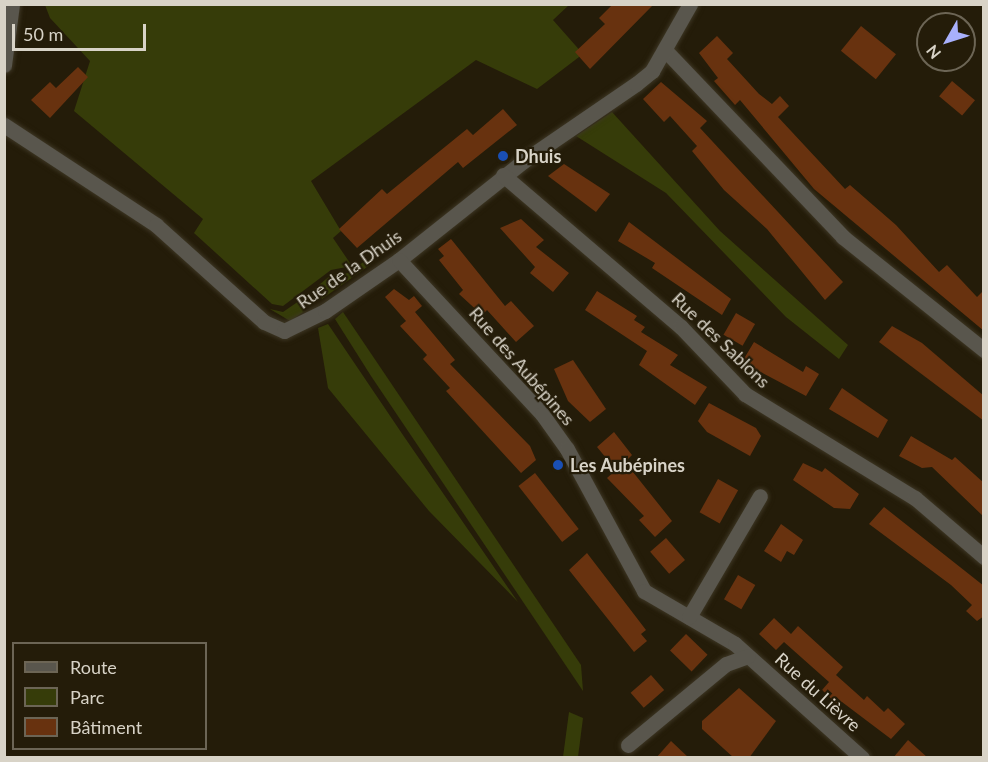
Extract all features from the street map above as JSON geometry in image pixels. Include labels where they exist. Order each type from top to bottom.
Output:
[{"type":"street","points":[[4,65],[12,4]]},
{"type":"street","name":"Rue de la Dhuis","points":[[4,125],[168,234],[277,330],[303,325],[399,260],[503,176],[636,84],[666,50],[690,4]]},
{"type":"street","points":[[666,50],[843,237],[984,350]]},
{"type":"street","name":"Rue des Sablons","points":[[503,176],[681,327],[745,394],[915,498],[984,557]]},
{"type":"street","name":"Rue des Aubépines","points":[[399,260],[542,414],[567,449],[644,591],[689,617],[748,656]]},
{"type":"street","points":[[689,617],[760,495]]},
{"type":"street","points":[[627,745],[726,664],[748,656]]},
{"type":"street","name":"Rue du Lièvre","points":[[748,656],[862,758]]},
{"type":"green space","points":[[45,5],[569,5],[553,20],[583,54],[537,89],[476,60],[311,181],[341,231],[333,238],[352,266],[331,270],[283,306],[272,304],[194,233],[203,219],[74,111],[90,61],[50,18]]},
{"type":"green space","points":[[612,112],[720,231],[848,345],[839,359],[786,317],[666,193],[576,136]]},
{"type":"green space","points":[[366,260],[370,265],[322,299],[314,289],[331,275],[349,273]]},
{"type":"green space","points":[[299,301],[305,311],[290,321],[270,309],[283,312]]},
{"type":"green space","points":[[343,312],[581,665],[583,691],[371,376],[335,319]]},
{"type":"green space","points":[[328,324],[518,602],[429,511],[328,388],[318,328]]},
{"type":"green space","points":[[569,712],[583,718],[578,757],[563,757]]},
{"type":"building","points":[[613,4],[654,4],[590,69],[575,52],[605,24],[599,18]]},
{"type":"building","points":[[861,26],[896,54],[876,79],[841,51]]},
{"type":"building","points":[[717,36],[733,53],[727,59],[759,94],[772,104],[780,96],[789,106],[778,117],[845,189],[850,185],[896,225],[939,272],[947,265],[977,297],[984,290],[984,331],[814,189],[740,100],[735,105],[714,81],[718,78],[699,53]]},
{"type":"building","points":[[78,67],[88,77],[50,118],[31,100],[50,82],[56,88]]},
{"type":"building","points":[[952,81],[975,100],[962,116],[939,96]]},
{"type":"building","points":[[661,82],[707,121],[700,128],[843,282],[825,300],[767,229],[724,190],[692,151],[697,146],[670,116],[664,122],[643,99]]},
{"type":"building","points":[[503,109],[517,125],[463,168],[458,162],[357,248],[339,229],[382,189],[387,194],[467,129],[473,135]]},
{"type":"building","points":[[564,164],[610,194],[596,212],[548,176]]},
{"type":"building","points":[[521,219],[544,240],[536,247],[569,273],[553,292],[530,273],[535,267],[500,228]]},
{"type":"building","points":[[629,222],[731,299],[722,315],[652,268],[655,263],[618,241]]},
{"type":"building","points":[[451,239],[505,306],[511,301],[534,326],[516,342],[487,310],[482,315],[459,294],[463,290],[439,260],[444,256],[438,249]]},
{"type":"building","points":[[394,289],[409,300],[414,296],[422,306],[415,312],[455,360],[450,364],[530,446],[536,460],[521,473],[446,391],[450,388],[423,359],[427,355],[400,326],[406,321],[385,297]]},
{"type":"building","points":[[597,291],[637,316],[634,320],[645,327],[641,332],[678,355],[670,365],[707,387],[695,405],[639,365],[647,351],[585,310]]},
{"type":"building","points":[[736,313],[755,324],[743,346],[724,335]]},
{"type":"building","points":[[892,326],[922,343],[984,396],[984,421],[879,342]]},
{"type":"building","points":[[754,342],[803,372],[806,366],[819,374],[806,396],[742,362]]},
{"type":"building","points":[[573,360],[606,409],[590,422],[568,401],[554,369]]},
{"type":"building","points":[[842,388],[888,420],[878,438],[829,409]]},
{"type":"building","points":[[709,403],[756,428],[761,436],[750,456],[707,432],[698,421]]},
{"type":"building","points":[[614,432],[632,455],[625,462],[672,521],[655,537],[639,520],[644,516],[607,478],[616,470],[597,447]]},
{"type":"building","points":[[911,436],[952,460],[955,457],[984,483],[984,517],[932,467],[922,468],[899,456]]},
{"type":"building","points":[[803,463],[822,472],[825,468],[859,494],[850,509],[834,508],[793,480]]},
{"type":"building","points":[[535,473],[579,529],[562,542],[518,486]]},
{"type":"building","points":[[718,479],[738,490],[720,523],[700,512]]},
{"type":"building","points":[[884,507],[984,586],[984,616],[977,621],[966,611],[972,605],[951,585],[869,524]]},
{"type":"building","points":[[781,524],[803,540],[794,555],[787,551],[781,562],[764,551]]},
{"type":"building","points":[[666,538],[685,560],[669,574],[650,552]]},
{"type":"building","points":[[587,553],[646,630],[641,634],[647,641],[634,652],[569,570]]},
{"type":"building","points":[[738,575],[755,585],[741,609],[724,599]]},
{"type":"building","points":[[774,618],[791,634],[798,626],[843,667],[836,675],[864,700],[867,696],[884,712],[888,708],[905,724],[891,739],[842,702],[838,705],[822,690],[829,682],[784,642],[776,650],[759,634]]},
{"type":"building","points":[[686,634],[708,655],[692,671],[670,651]]},
{"type":"building","points":[[651,675],[664,690],[644,708],[631,693]]},
{"type":"building","points":[[739,688],[776,721],[749,758],[734,758],[702,729],[702,721]]},
{"type":"building","points":[[908,740],[928,758],[893,758]]},
{"type":"building","points":[[671,741],[689,758],[656,758]]},
{"type":"place","name":"Dhuis","points":[[503,156]]},
{"type":"place","name":"Les Aubépines","points":[[558,465]]}]
